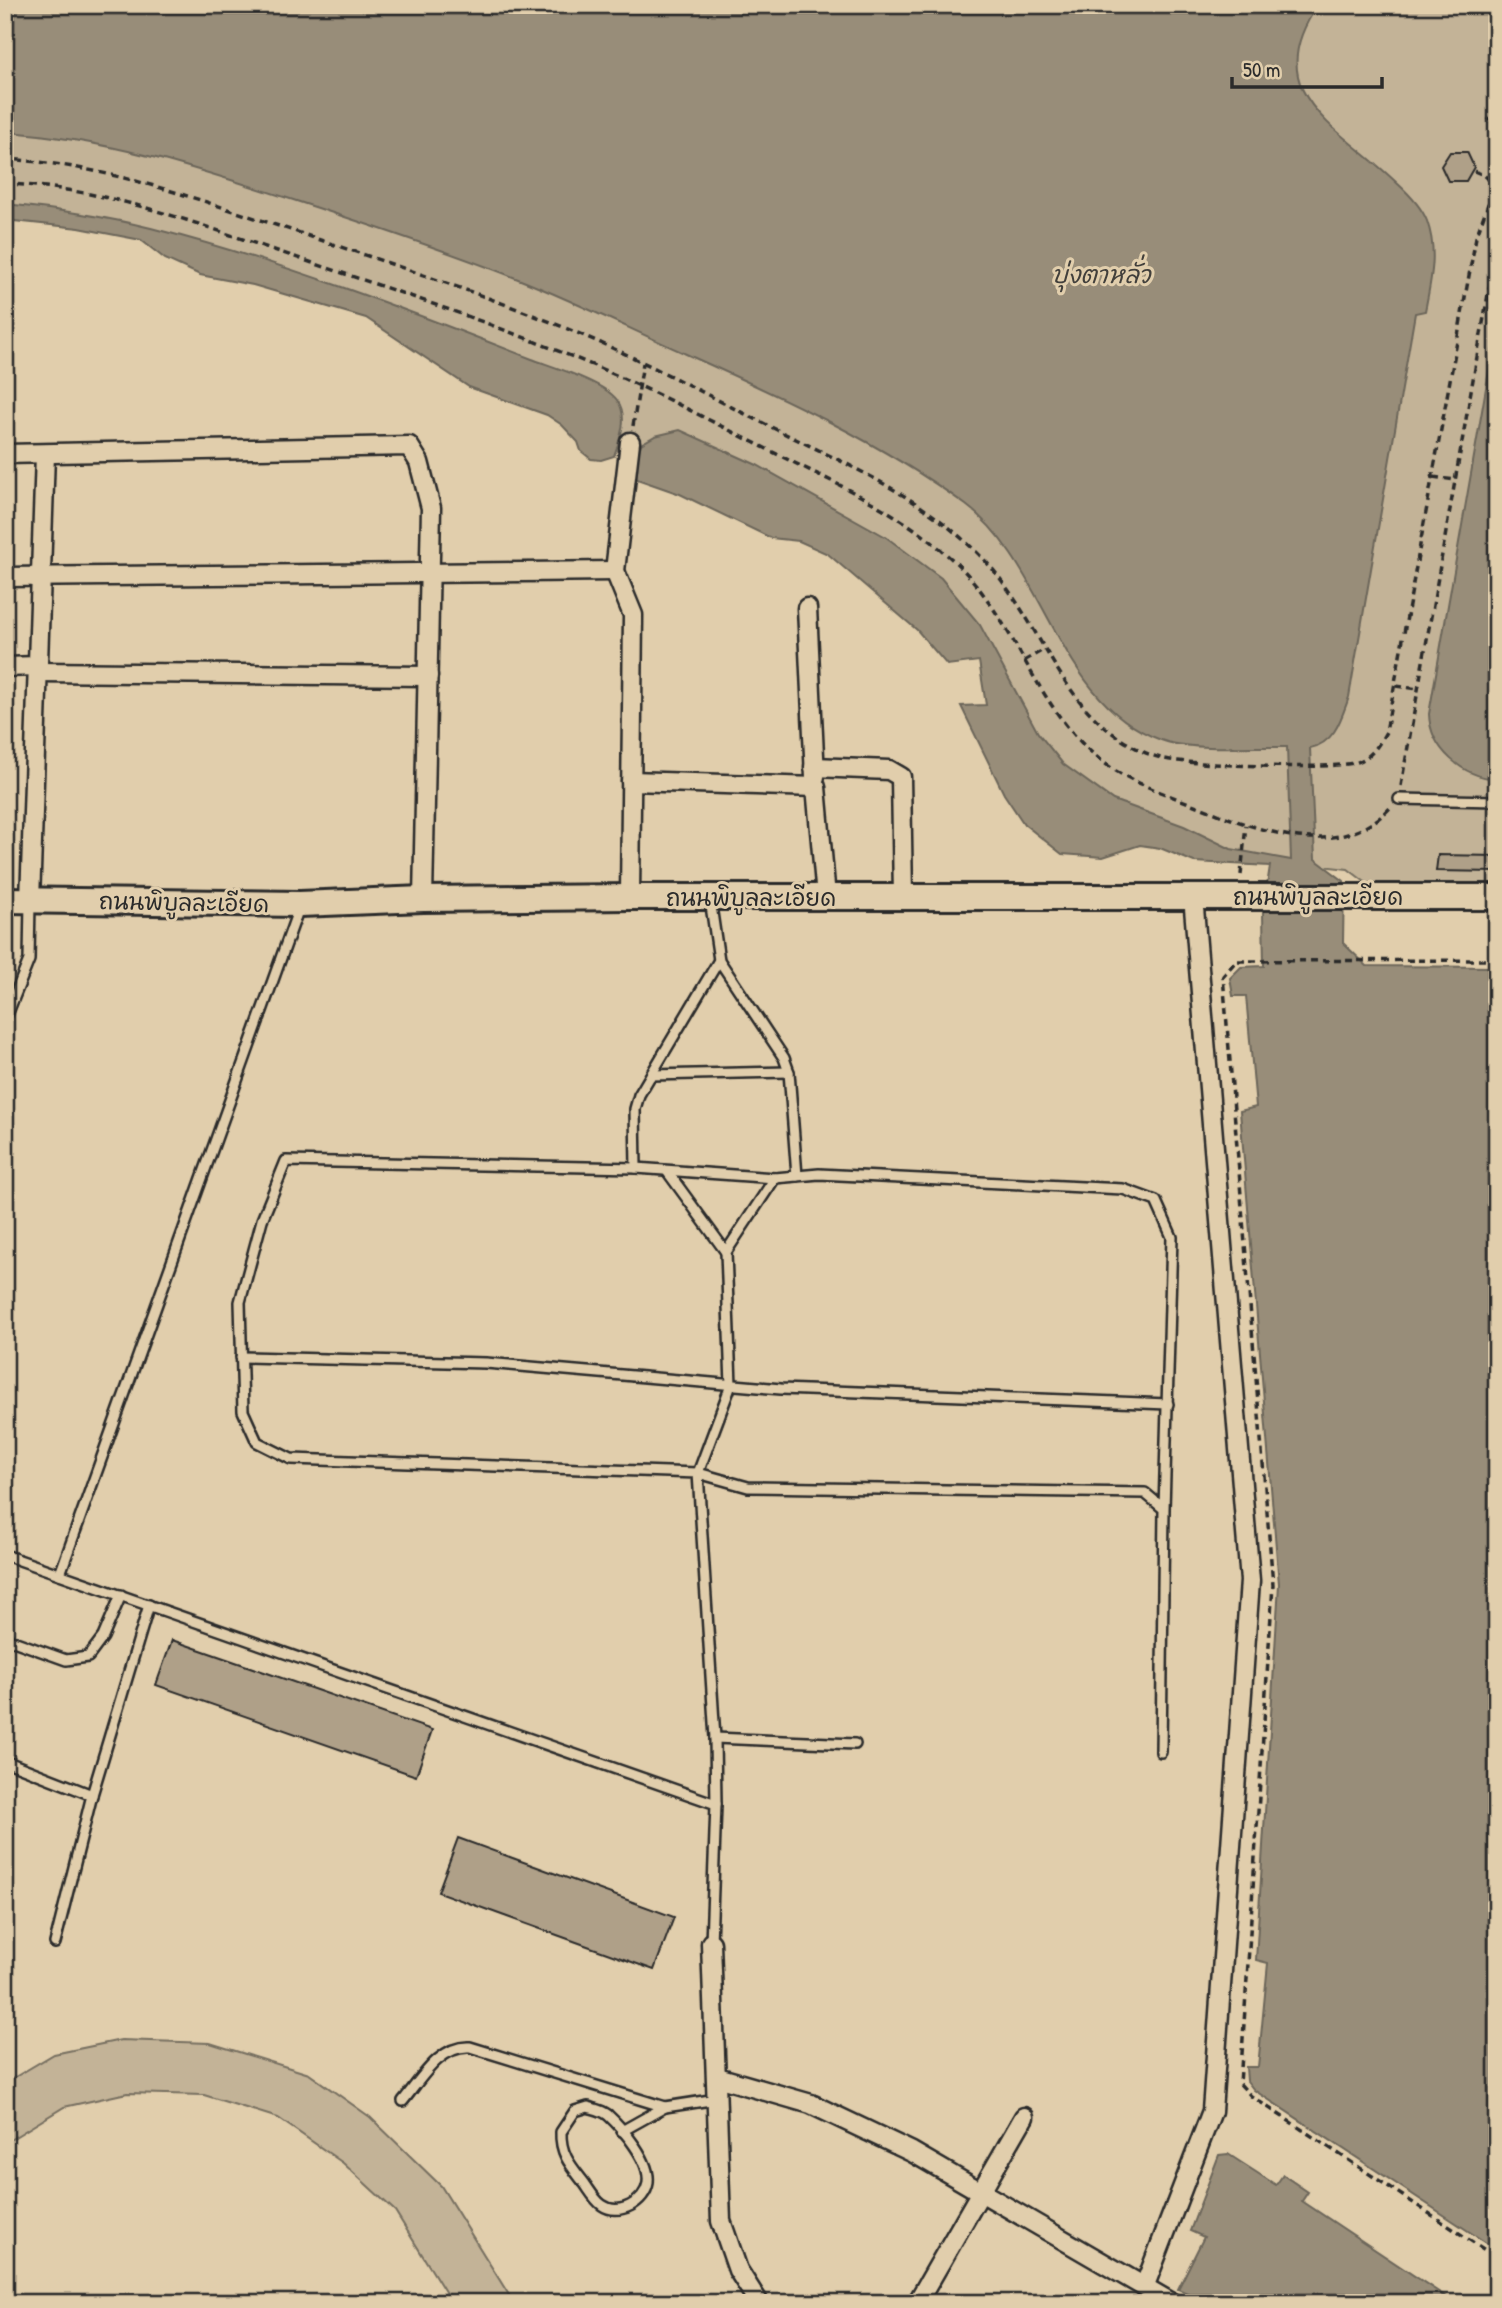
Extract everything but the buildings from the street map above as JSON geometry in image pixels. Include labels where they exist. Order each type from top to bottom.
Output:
[{"type":"street","points":[[630,442],[615,570],[632,614],[630,897]]},
{"type":"street","points":[[5,454],[409,446],[419,462],[431,508],[423,899]]},
{"type":"street","points":[[18,900],[38,669],[45,454]]},
{"type":"street","points":[[5,577],[615,570]]},
{"type":"street","points":[[807,608],[814,767],[826,897]]},
{"type":"street","points":[[5,667],[428,676]]},
{"type":"street","points":[[814,767],[889,770],[901,777],[903,897]]},
{"type":"street","points":[[631,781],[816,787]]},
{"type":"street","points":[[1145,2285],[1212,2111],[1250,1581],[1193,896]]},
{"type":"street","name":"ถนนพิบูลละเอียด","points":[[18,900],[300,904],[423,899],[630,897],[1497,897]]},
{"type":"street","points":[[711,1943],[719,2098],[721,2221],[738,2270],[759,2303]]},
{"type":"street","points":[[717,2077],[811,2104],[912,2152],[1172,2303]]},
{"type":"street","points":[[916,2303],[1024,2117]]},
{"type":"lane","points":[[1399,799],[1497,801]]},
{"type":"lane","points":[[710,898],[719,961],[784,1058],[789,1072],[797,1176]]},
{"type":"lane","points":[[5,1020],[29,960],[18,900]]},
{"type":"lane","points":[[60,1574],[300,904]]},
{"type":"lane","points":[[636,1168],[635,1109],[639,1095],[719,961]]},
{"type":"lane","points":[[651,1075],[789,1072]]},
{"type":"lane","points":[[1161,1752],[1164,1509],[1172,1237],[1156,1201],[1123,1189],[797,1176],[775,1178],[636,1168],[286,1161],[262,1220],[240,1302],[243,1411],[257,1442],[291,1459],[698,1474],[748,1487],[1145,1493],[1164,1509]]},
{"type":"lane","points":[[667,1171],[726,1251],[731,1385],[698,1474],[715,1738],[716,1804],[711,1943]]},
{"type":"lane","points":[[726,1251],[775,1178]]},
{"type":"lane","points":[[241,1357],[486,1363],[731,1385],[1168,1404]]},
{"type":"lane","points":[[5,1555],[716,1804]]},
{"type":"lane","points":[[5,1638],[66,1660],[88,1657],[103,1637],[121,1595]]},
{"type":"lane","points":[[55,1943],[92,1795],[149,1605]]},
{"type":"lane","points":[[715,1738],[855,1744]]},
{"type":"lane","points":[[5,1761],[92,1795]]},
{"type":"lane","points":[[403,2101],[444,2053],[456,2046],[470,2047],[665,2107]]},
{"type":"lane","points":[[622,2131],[665,2107],[719,2098]]},
{"type":"lane","points":[[588,2107],[606,2113],[622,2131],[648,2171],[648,2184],[642,2196],[632,2205],[620,2209],[600,2204],[564,2157],[561,2132],[575,2111],[588,2107]]},
{"type":"path","points":[[1489,118],[1497,124]]},
{"type":"path","points":[[5,159],[92,168],[146,182],[439,281],[535,316],[643,363],[914,501],[967,542],[1008,589],[1091,718],[1112,735],[1145,753],[1175,761],[1343,766],[1361,761],[1376,750],[1386,732],[1476,237],[1488,204],[1497,189],[1484,174],[1474,171]]},
{"type":"path","points":[[5,184],[84,191],[139,204],[433,303],[639,385],[870,501],[928,539],[973,581],[1056,712],[1094,755],[1144,785],[1246,825],[1286,835],[1318,838],[1341,836],[1365,829],[1399,799],[1497,244]]},
{"type":"path","points":[[630,442],[643,363]]},
{"type":"path","points":[[1433,477],[1455,480]]},
{"type":"path","points":[[1024,661],[1045,649]]},
{"type":"path","points":[[1396,686],[1418,689]]},
{"type":"path","points":[[1242,872],[1246,825]]},
{"type":"path","points":[[1497,960],[1236,961],[1223,976],[1272,1585],[1240,2084],[1251,2096],[1497,2258]]},
{"type":"shaded area","name":"บุ่งตาหลั่ว","points":[[5,5],[1497,5],[1497,885],[1369,885],[1348,869],[1250,858],[1114,809],[1065,774],[939,591],[612,441],[610,404],[141,233],[5,213]]},
{"type":"shaded area","points":[[121,2040],[210,2043],[309,2074],[370,2117],[441,2186],[514,2303],[452,2303],[395,2211],[343,2163],[278,2118],[204,2095],[127,2093],[64,2107],[5,2143],[5,2083],[54,2054]]},
{"type":"water","name":"บุ่งตาหลั่ว","points":[[5,5],[1318,5],[1301,36],[1296,63],[1301,86],[1313,107],[1331,126],[1397,183],[1418,206],[1427,221],[1433,255],[1425,311],[1415,313],[1349,697],[1336,729],[1326,741],[1310,748],[1315,859],[1344,881],[1343,943],[1367,966],[1497,967],[1497,2250],[1254,2090],[1247,2081],[1246,2067],[1258,2067],[1268,1963],[1256,1960],[1279,1584],[1240,1111],[1256,1107],[1246,996],[1233,996],[1230,978],[1241,967],[1264,966],[1263,912],[1270,866],[1194,862],[1160,848],[1140,845],[1103,857],[1062,854],[1024,824],[1004,794],[961,706],[986,705],[979,661],[947,665],[917,630],[828,554],[799,541],[771,538],[680,494],[637,479],[635,465],[641,444],[655,436],[680,430],[757,465],[886,537],[941,578],[980,625],[1038,733],[1063,764],[1113,800],[1184,826],[1231,849],[1291,860],[1287,747],[1188,746],[1161,740],[1126,722],[1099,696],[1076,666],[1017,563],[994,531],[966,505],[933,482],[865,441],[794,404],[564,298],[423,244],[165,160],[86,142],[5,132]]},
{"type":"water","points":[[5,204],[115,220],[247,255],[391,305],[578,376],[610,393],[621,406],[622,428],[614,456],[601,460],[591,459],[581,451],[578,442],[562,425],[547,415],[469,387],[366,318],[253,285],[200,275],[165,259],[141,240],[79,228],[5,220]]},
{"type":"water","points":[[1497,325],[1497,779],[1472,773],[1451,759],[1435,739],[1429,714]]},
{"type":"water","points":[[1228,2154],[1276,2185],[1283,2175],[1308,2192],[1302,2201],[1455,2303],[1210,2303],[1178,2289],[1204,2237],[1190,2231],[1219,2155]]}]
